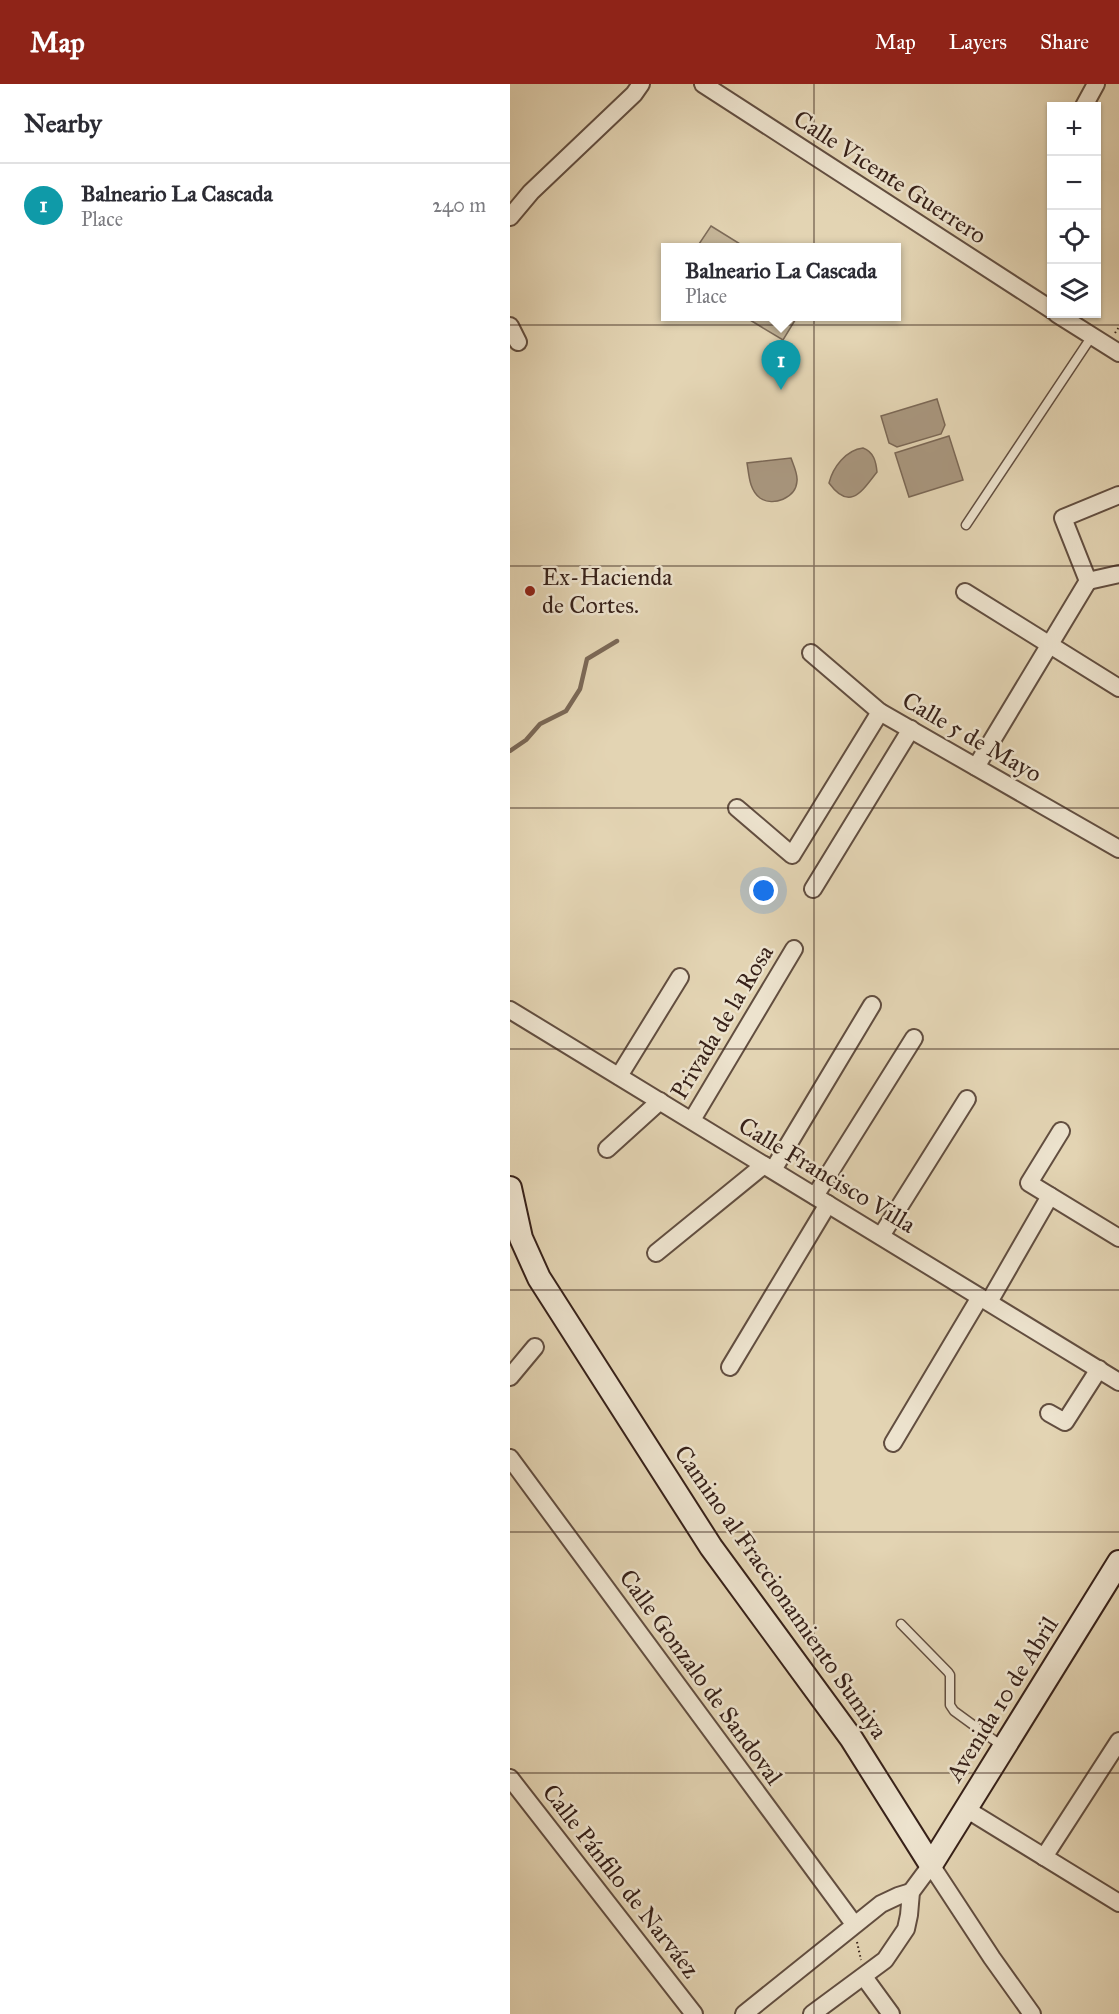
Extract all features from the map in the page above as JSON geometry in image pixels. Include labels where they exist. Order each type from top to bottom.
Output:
[{"type":"street","points":[[510,217],[531,192],[634,94],[641,84]]},
{"type":"street","name":"Calle Vicente Guerrero","points":[[703,84],[1047,307]]},
{"type":"street","points":[[1086,102],[1096,84]]},
{"type":"street","points":[[1064,318],[1119,352]]},
{"type":"street","points":[[510,326],[518,342]]},
{"type":"street","points":[[1088,581],[1063,518],[1119,495]]},
{"type":"street","points":[[976,767],[1088,581],[1119,574]]},
{"type":"street","points":[[964,592],[1119,688]]},
{"type":"street","name":"Calle 5 de Mayo","points":[[811,653],[880,712],[1118,846]]},
{"type":"street","points":[[737,808],[792,855],[880,712]]},
{"type":"street","points":[[813,889],[911,729]]},
{"type":"street","name":"Privada de la Rosa","points":[[692,1120],[794,949]]},
{"type":"street","points":[[619,1076],[680,977]]},
{"type":"street","points":[[656,1253],[768,1167],[872,1005]]},
{"type":"street","name":"Calle Francisco Villa","points":[[510,1010],[1119,1382]]},
{"type":"street","points":[[730,1367],[914,1038]]},
{"type":"street","points":[[881,1236],[967,1098]]},
{"type":"street","points":[[607,1149],[660,1101]]},
{"type":"street","points":[[1060,1131],[1029,1183],[1119,1238]]},
{"type":"street","name":"Camino al Fraccionamiento Sumiya","points":[[510,1188],[520,1238],[538,1278],[711,1546],[851,1738],[931,1865],[1032,2014]]},
{"type":"street","points":[[893,1443],[1050,1196]]},
{"type":"street","points":[[510,1377],[535,1347]]},
{"type":"street","points":[[1049,1413],[1065,1422],[1099,1370]]},
{"type":"street","name":"Calle Gonzalo de Sandoval","points":[[510,1458],[854,1924]]},
{"type":"street","name":"Avenida 10 de Abril","points":[[931,1865],[1119,1562]]},
{"type":"street","points":[[1044,1857],[1119,1741]]},
{"type":"street","name":"Calle Pánfilo de Narváez","points":[[510,1778],[694,2014]]},
{"type":"street","points":[[966,1809],[1119,1903]]},
{"type":"street","points":[[812,2014],[885,1960],[906,1929],[911,1892],[931,1865]]},
{"type":"street","points":[[744,2014],[881,1904],[911,1892]]},
{"type":"street","points":[[864,1977],[891,2014]]},
{"type":"lane","points":[[966,525],[1092,336]]},
{"type":"lane","points":[[901,1624],[948,1671],[950,1705],[954,1711],[1004,1748]]},
{"type":"path","points":[[854,1924],[864,1977]]},
{"type":"shaded area","points":[[711,226],[739,243],[700,243]]},
{"type":"shaded area","points":[[752,321],[795,321],[783,340]]},
{"type":"shaded area","points":[[937,399],[945,425],[941,434],[897,447],[889,443],[881,416]]},
{"type":"shaded area","points":[[949,436],[963,480],[909,497],[895,453]]},
{"type":"shaded area","points":[[863,448],[872,455],[877,472],[855,496],[843,496],[836,492],[829,483],[831,477],[837,465],[846,456]]},
{"type":"shaded area","points":[[791,458],[797,478],[793,492],[783,499],[771,502],[756,495],[749,477],[747,463]]},
{"type":"waterway","points":[[510,751],[526,740],[540,724],[566,711],[580,689],[587,659],[617,641]]},
{"type":"place","name":"Balneario La Cascada","points":[[781,390]]},
{"type":"place","name":"Ex-Hacienda de Cortes.","points":[[530,591]]}]
